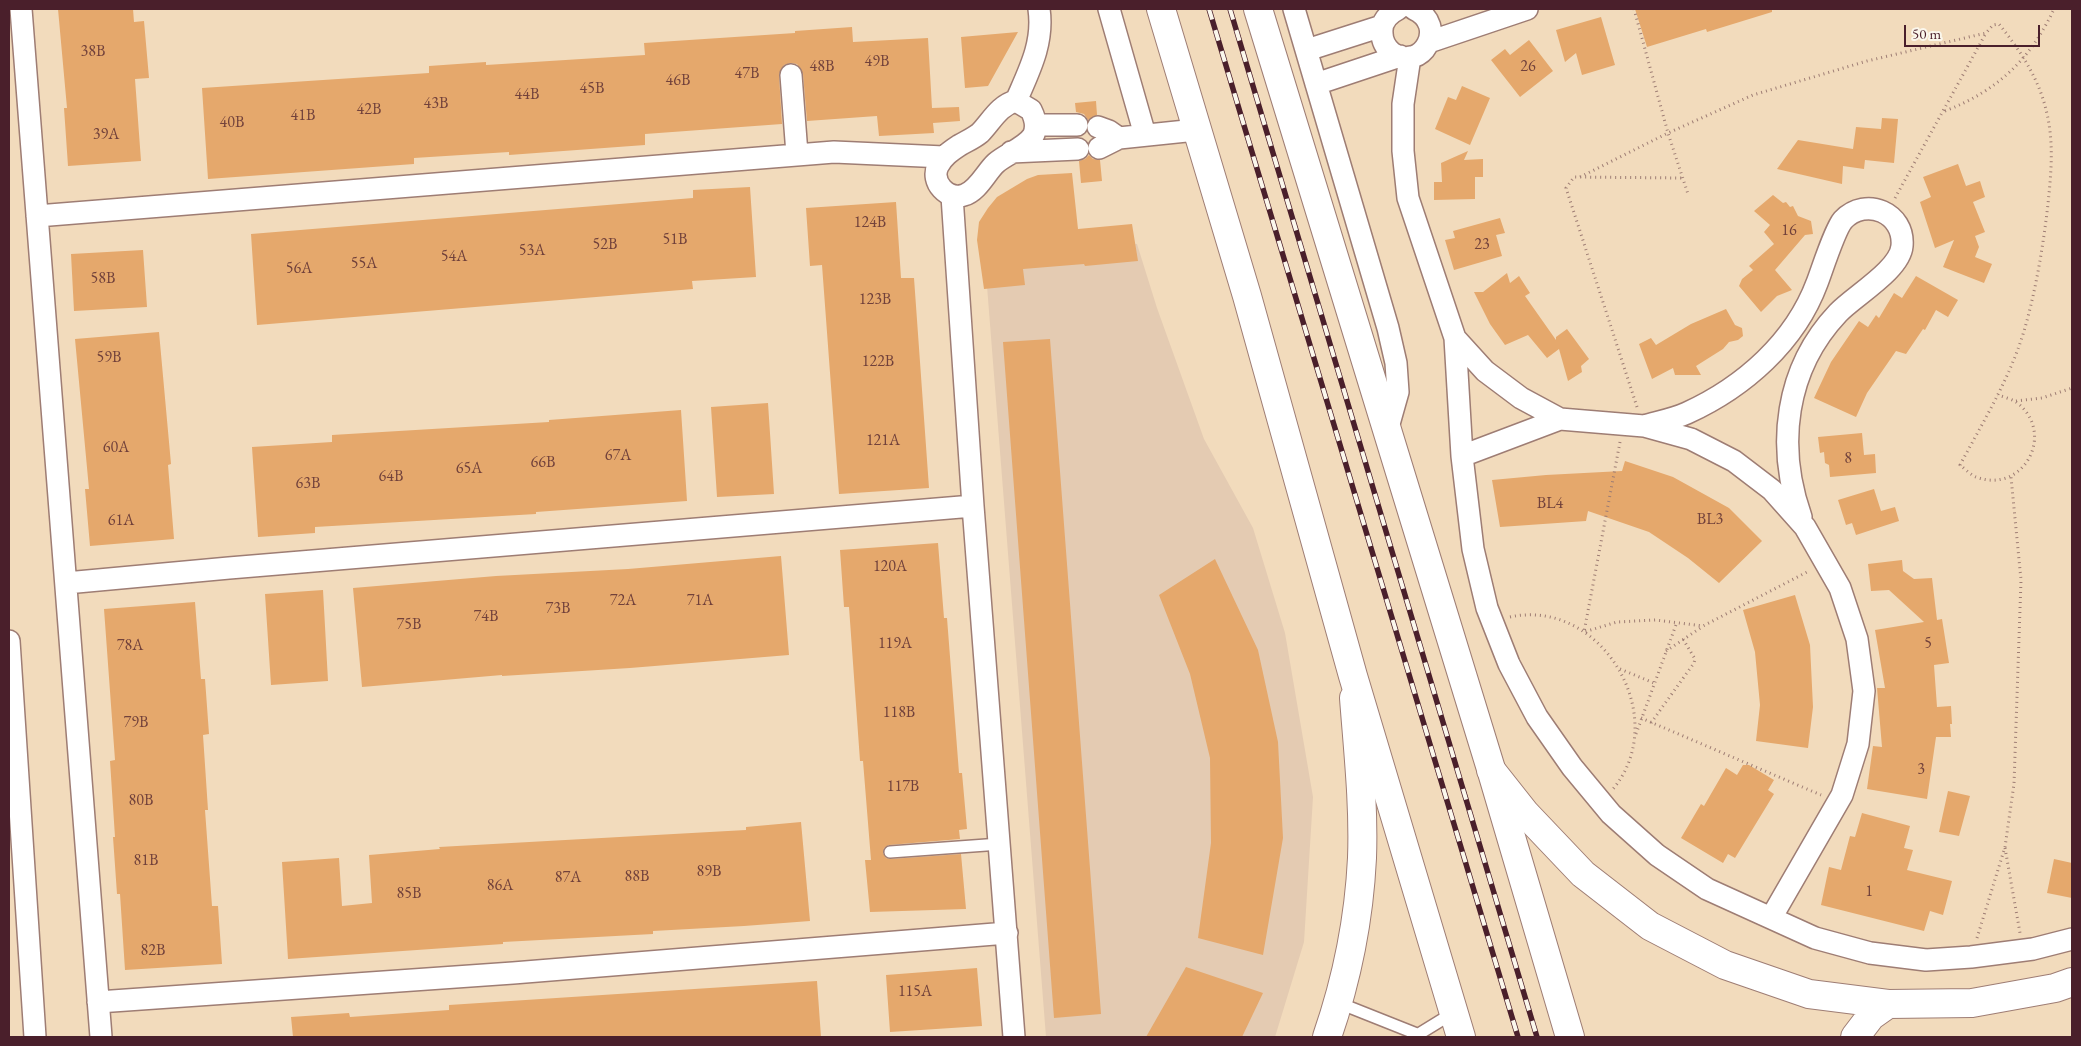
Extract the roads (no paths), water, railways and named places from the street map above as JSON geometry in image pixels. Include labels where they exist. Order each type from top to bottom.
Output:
[{"type":"main road","points":[[1161,9],[1247,296],[1353,676],[1457,1025]]},
{"type":"main road","points":[[1258,9],[1491,769],[1570,1037]]},
{"type":"main road","points":[[1327,1037],[1339,1003],[1355,928],[1362,857],[1360,785],[1353,676]]},
{"type":"main road","points":[[1491,769],[1525,813],[1583,874],[1650,926],[1725,965],[1809,994],[1888,1004],[1972,1003],[2056,988],[2072,982]]},
{"type":"main road","points":[[1855,1037],[1871,1016],[1888,1004]]},
{"type":"street","points":[[21,9],[101,1037]]},
{"type":"street","points":[[1016,101],[1031,110],[1036,125],[1033,136],[997,162],[974,190],[964,196],[952,196],[942,189],[936,176],[937,167],[944,157],[977,135],[1003,106],[1016,101],[1037,51],[1040,35],[1039,9]]},
{"type":"street","points":[[1108,9],[1145,135]]},
{"type":"street","points":[[1294,9],[1388,328],[1396,363],[1398,392],[1387,431]]},
{"type":"street","points":[[1429,42],[1527,9]]},
{"type":"street","points":[[1316,84],[1423,51],[1429,42],[1430,26],[1422,10]]},
{"type":"street","points":[[1307,50],[1391,14]]},
{"type":"street","points":[[1391,14],[1382,39],[1389,50],[1405,57]]},
{"type":"street","points":[[1405,57],[1402,151],[1408,198],[1455,338],[1462,456],[1473,549],[1492,621],[1509,664],[1537,717],[1572,767],[1611,814],[1656,855],[1707,889],[1815,938],[1870,952],[1926,960],[1971,957],[2023,950],[2072,939]]},
{"type":"street","points":[[791,75],[797,154]]},
{"type":"street","points":[[1036,125],[1077,125]]},
{"type":"street","points":[[1098,127],[1110,131],[1118,138]]},
{"type":"street","points":[[1100,148],[1118,138],[1196,130]]},
{"type":"street","points":[[1011,152],[1078,149]]},
{"type":"street","points":[[37,216],[797,154],[834,152],[944,157]]},
{"type":"street","points":[[952,196],[973,506],[1014,1037]]},
{"type":"street","points":[[1634,425],[1686,413],[1725,393],[1760,366],[1789,333],[1812,295],[1842,221],[1853,212],[1867,208],[1882,210],[1894,219],[1901,232],[1902,248],[1897,261],[1838,313],[1815,344],[1798,378],[1788,415],[1786,453],[1792,491],[1805,527],[1840,588],[1857,639],[1864,691],[1858,744],[1838,802],[1771,918]]},
{"type":"street","points":[[1455,338],[1485,371],[1521,398],[1560,419],[1634,425],[1690,439],[1734,461],[1772,490],[1805,527]]},
{"type":"street","points":[[1462,456],[1560,419]]},
{"type":"street","points":[[66,583],[973,506]]},
{"type":"street","points":[[9,641],[36,1037]]},
{"type":"street","points":[[98,1002],[503,974],[1007,933]]},
{"type":"lane","points":[[890,852],[1000,844]]},
{"type":"lane","points":[[1339,1003],[1416,1036],[1457,1025]]},
{"type":"railway","points":[[1209,9],[1518,1037]]},
{"type":"railway","points":[[1230,9],[1537,1037]]}]
